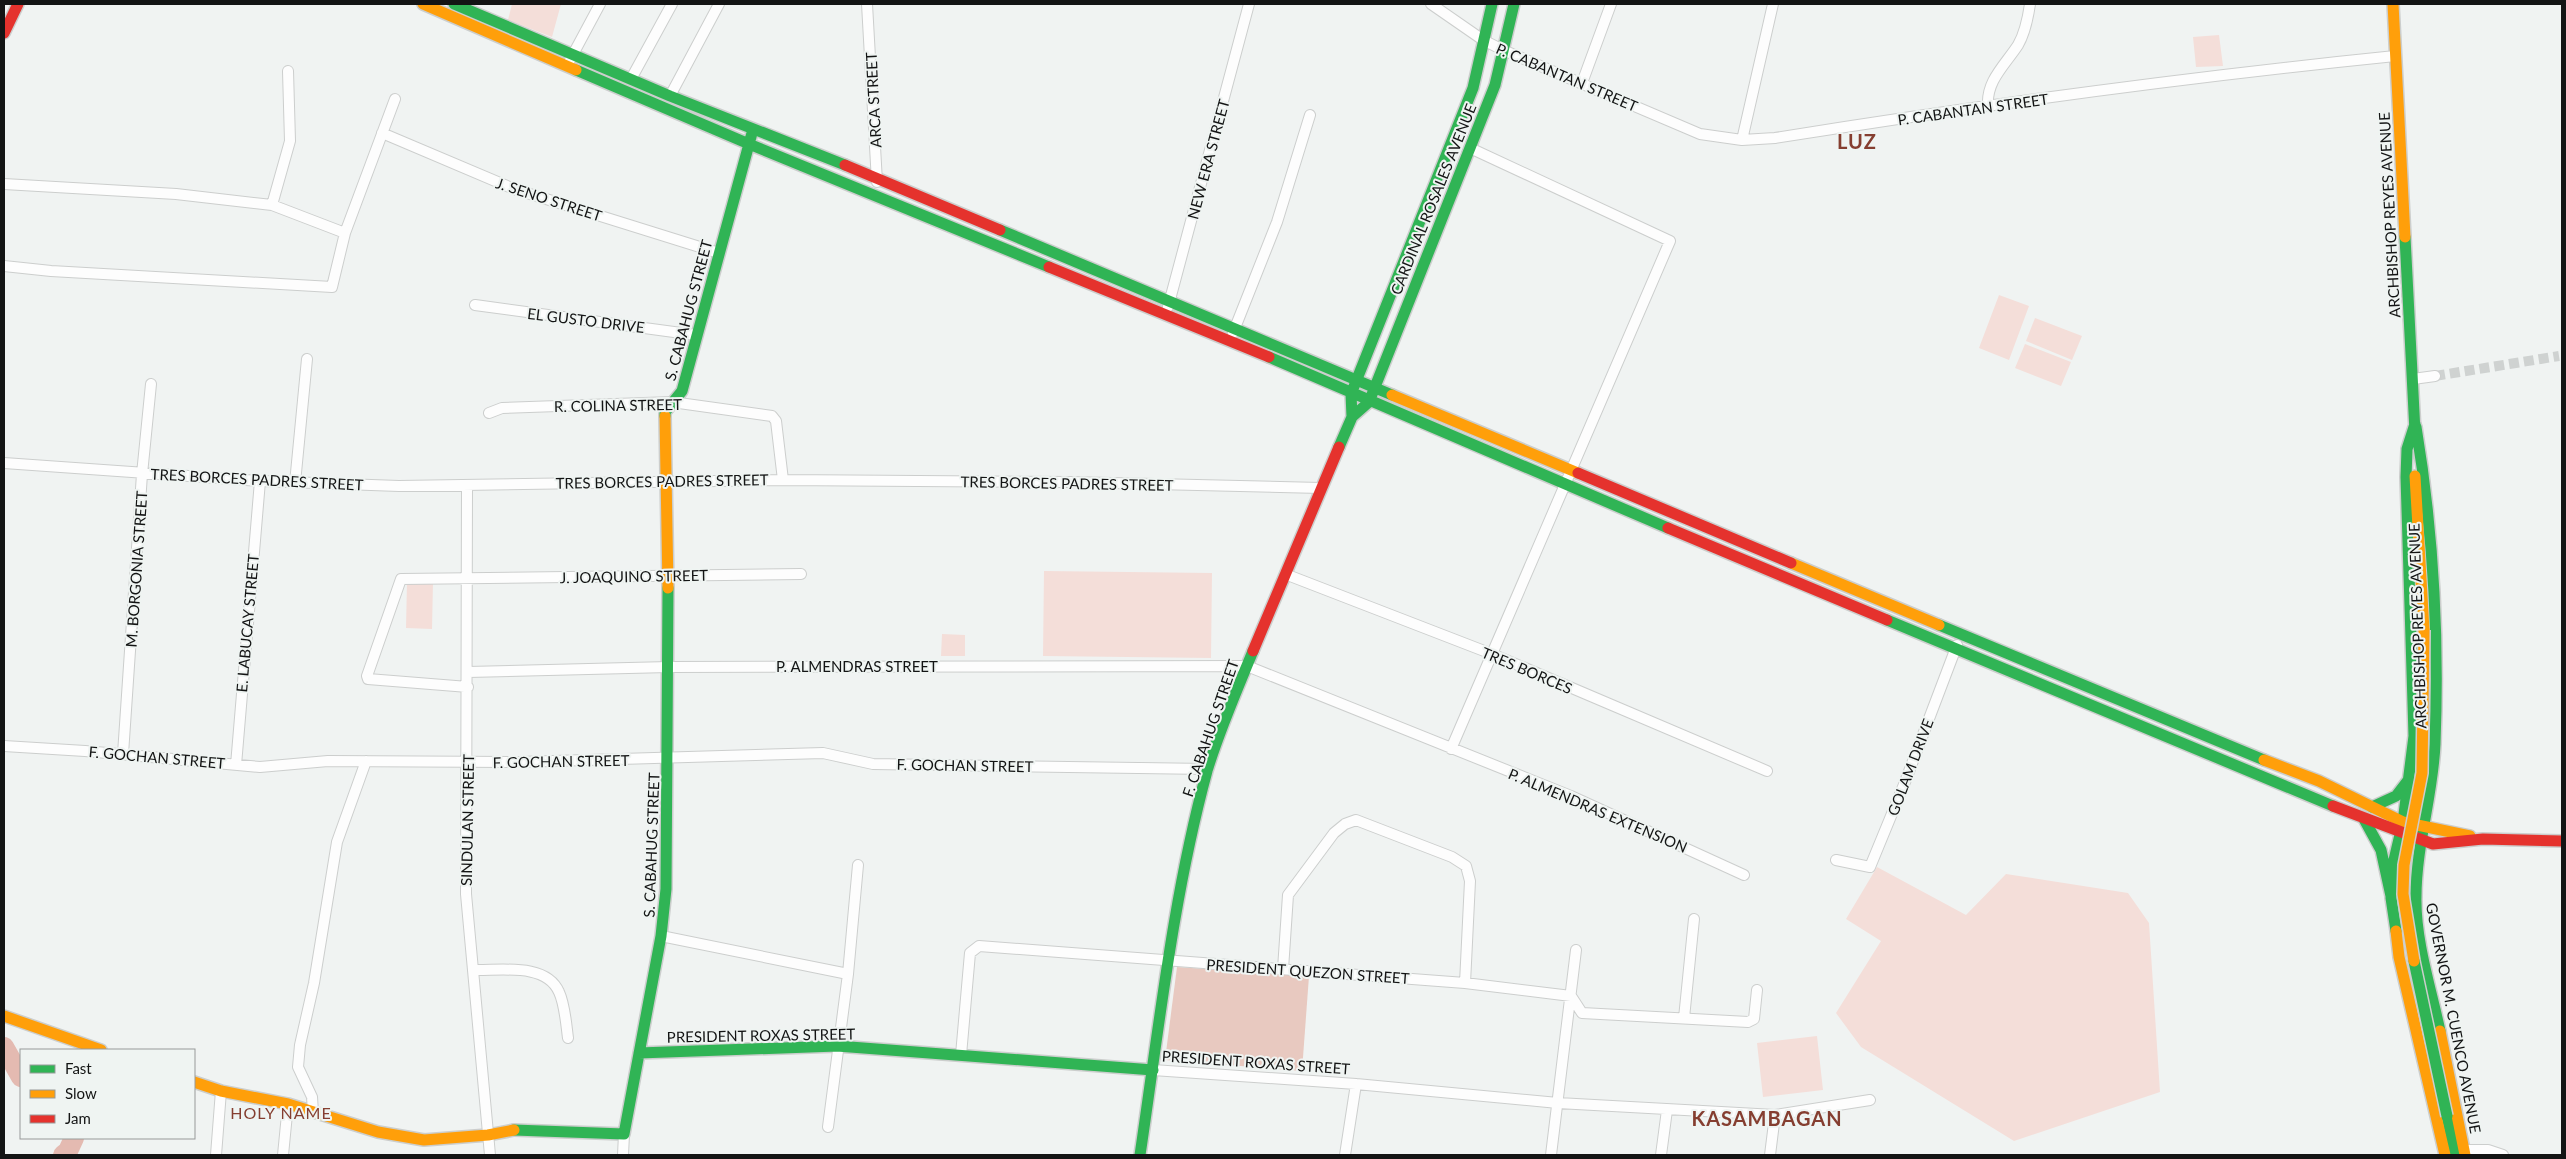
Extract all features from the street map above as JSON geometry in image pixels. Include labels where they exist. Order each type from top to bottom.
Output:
[{"type":"main road","points":[[4,33],[18,4]]},
{"type":"main road","points":[[426,4],[570,60],[631,79],[877,178],[1570,472],[2190,731],[2319,781],[2403,822],[2483,839]]},
{"type":"main road","points":[[454,4],[749,144],[1009,249],[1081,282],[1229,341],[1369,402],[2227,764],[2399,834],[2434,844],[2483,839],[2562,841]]},
{"type":"main road","name":"CARDINAL ROSALES AVENUE","points":[[1352,394],[1473,88],[1492,4]]},
{"type":"main road","name":"CARDINAL ROSALES AVENUE","points":[[1369,402],[1494,85],[1514,4]]},
{"type":"main road","name":"ARCHBISHOP REYES AVENUE","points":[[2393,4],[2413,379],[2415,486],[2424,630],[2422,773],[2404,865],[2403,894],[2412,954],[2447,1116]]},
{"type":"main road","name":"S. CABAHUG STREET","points":[[624,1134],[662,936],[666,890],[669,667],[665,412],[682,391],[753,129]]},
{"type":"main road","name":"F. CABAHUG STREET","points":[[1140,1155],[1169,961],[1193,827],[1208,769],[1246,666],[1352,417],[1352,394]]},
{"type":"main road","name":"F. CABAHUG STREET","points":[[1352,417],[1369,402]]},
{"type":"main road","name":"ARCHBISHOP REYES AVENUE","points":[[2415,424],[2425,476],[2435,632],[2436,726],[2433,769],[2425,827]]},
{"type":"main road","name":"ARCHBISHOP REYES AVENUE","points":[[2403,822],[2414,736],[2406,477],[2407,449],[2415,424]]},
{"type":"main road","points":[[2372,807],[2396,796],[2410,775],[2424,777],[2433,769]]},
{"type":"main road","points":[[2364,819],[2381,850],[2391,897],[2399,957],[2445,1155]]},
{"type":"main road","points":[[2391,897],[2399,834],[2403,822]]},
{"type":"main road","name":"GOVERNOR M. CUENCO AVENUE","points":[[2425,827],[2415,899],[2421,941],[2461,1153]]},
{"type":"main road","points":[[2391,897],[2404,890],[2415,899]]},
{"type":"main road","points":[[4,1016],[98,1049]]},
{"type":"main road","name":"PRESIDENT ROXAS STREET","points":[[639,1053],[837,1046],[1153,1070]]},
{"type":"main road","points":[[195,1082],[221,1091],[288,1104],[378,1132],[424,1140],[488,1136],[509,1130],[529,1129],[624,1134]]},
{"type":"main road","name":"GOVERNOR M. CUENCO AVENUE","points":[[2447,1116],[2461,1153]]},
{"type":"street","points":[[570,60],[600,4]]},
{"type":"street","points":[[631,79],[672,4]]},
{"type":"street","points":[[670,96],[719,4]]},
{"type":"street","name":"ARCA STREET","points":[[867,4],[877,196]]},
{"type":"street","name":"NEW ERA STREET","points":[[1166,315],[1249,4]]},
{"type":"street","name":"P. CABANTAN STREET","points":[[1431,4],[1483,40],[1503,50],[1700,134],[1742,140],[1775,138],[1988,106],[2280,67],[2395,56]]},
{"type":"street","points":[[1582,83],[1611,4]]},
{"type":"street","points":[[1742,140],[1773,4]]},
{"type":"street","points":[[1988,106],[1987,93],[2018,44],[2030,4]]},
{"type":"street","points":[[272,205],[290,141],[288,71]]},
{"type":"street","points":[[4,266],[51,271],[332,287],[345,233],[395,99]]},
{"type":"street","points":[[1229,341],[1278,222],[1310,115]]},
{"type":"street","name":"J. SENO STREET","points":[[382,134],[514,189],[719,253]]},
{"type":"street","points":[[1451,749],[1670,241],[1470,148]]},
{"type":"street","points":[[4,184],[176,194],[272,205],[345,233]]},
{"type":"street","name":"EL GUSTO DRIVE","points":[[475,306],[696,334]]},
{"type":"street","points":[[296,483],[307,359]]},
{"type":"street","points":[[2413,379],[2435,376]]},
{"type":"street","name":"M. BORGONIA STREET","points":[[123,754],[142,474],[151,384]]},
{"type":"street","name":"R. COLINA STREET","points":[[489,413],[502,408],[672,402],[774,418],[783,480]]},
{"type":"street","name":"TRES BORCES PADRES STREET","points":[[4,464],[296,483],[467,485],[665,480],[783,480],[1069,482],[1322,488]]},
{"type":"street","name":"E. LABUCAY STREET","points":[[236,765],[260,481]]},
{"type":"street","name":"SINDULAN STREET","points":[[467,485],[468,762],[466,894],[490,1155]]},
{"type":"street","name":"J. JOAQUINO STREET","points":[[468,687],[370,681],[368,676],[401,579],[801,574]]},
{"type":"street","name":"TRES BORCES","points":[[1285,574],[1492,654],[1768,771]]},
{"type":"street","name":"GOLAM DRIVE","points":[[1836,860],[1870,867],[1905,782],[1961,634]]},
{"type":"street","name":"P. ALMENDRAS STREET","points":[[468,672],[669,667],[1246,666]]},
{"type":"street","name":"P. ALMENDRAS EXTENSION","points":[[1246,666],[1594,805],[1744,875]]},
{"type":"street","name":"F. GOCHAN STREET","points":[[4,746],[123,754],[260,767],[328,761],[468,762],[669,759],[823,753],[873,764],[1208,769]]},
{"type":"street","points":[[313,1112],[312,1097],[298,1067],[300,1045],[314,983],[337,842],[366,761]]},
{"type":"street","points":[[1283,969],[1288,895],[1334,834],[1345,824],[1356,820],[1452,857],[1466,866],[1470,881],[1465,983]]},
{"type":"street","points":[[828,1127],[837,1046],[848,974],[858,865]]},
{"type":"street","points":[[1684,1018],[1694,919]]},
{"type":"street","points":[[662,936],[848,974]]},
{"type":"street","name":"PRESIDENT QUEZON STREET","points":[[961,1055],[970,953],[979,946],[1465,983],[1571,996]]},
{"type":"street","points":[[1550,1155],[1576,950]]},
{"type":"street","points":[[473,970],[526,971],[540,974],[551,980],[559,991],[568,1038]]},
{"type":"street","points":[[1571,996],[1582,1013],[1748,1022],[1754,1019],[1757,990]]},
{"type":"street","name":"PRESIDENT ROXAS STREET","points":[[1153,1070],[1356,1084],[1558,1103],[1775,1115],[1870,1100]]},
{"type":"street","points":[[1345,1155],[1356,1084]]},
{"type":"street","points":[[216,1155],[221,1091]]},
{"type":"street","points":[[283,1155],[288,1104]]},
{"type":"street","points":[[1660,1155],[1667,1110]]},
{"type":"street","points":[[1770,1155],[1775,1115]]},
{"type":"street","points":[[623,1155],[624,1134]]},
{"type":"street","points":[[2461,1153],[2488,1150],[2503,1155]]},
{"type":"shaded area","points":[[512,4],[561,4],[552,37],[508,20]]},
{"type":"shaded area","points":[[2219,35],[2223,66],[2196,67],[2193,37]]},
{"type":"shaded area","points":[[1999,295],[2029,306],[2009,360],[1979,348]]},
{"type":"shaded area","points":[[2035,318],[2082,336],[2072,360],[2026,341]]},
{"type":"shaded area","points":[[2025,344],[2071,362],[2061,386],[2015,368]]},
{"type":"shaded area","points":[[1044,571],[1212,573],[1211,658],[1043,656]]},
{"type":"shaded area","points":[[407,582],[433,582],[432,629],[406,628]]},
{"type":"shaded area","points":[[942,634],[965,635],[965,656],[941,656]]},
{"type":"shaded area","points":[[1877,867],[1966,915],[2006,874],[2128,893],[2149,923],[2160,1092],[2014,1141],[1861,1047],[1836,1013],[1881,941],[1846,919]]},
{"type":"shaded area","points":[[1177,967],[1309,976],[1302,1071],[1165,1060]]},
{"type":"shaded area","points":[[1817,1036],[1823,1090],[1763,1097],[1757,1043]]},
{"type":"waterway","points":[[4,1047],[20,1075]]},
{"type":"waterway","points":[[63,1155],[68,1151],[74,1139]]},
{"type":"tunnel","points":[[2435,376],[2559,356]]},
{"type":"traffic: fast","points":[[454,4],[670,96],[845,165]]},
{"type":"traffic: fast","points":[[1352,417],[1351,394],[1473,88],[1492,4]]},
{"type":"traffic: fast","points":[[1339,447],[1352,417],[1369,402],[1495,85],[1514,4]]},
{"type":"traffic: fast","points":[[576,70],[749,144],[1049,267]]},
{"type":"traffic: fast","points":[[665,416],[665,412],[682,391],[752,133]]},
{"type":"traffic: fast","points":[[1000,230],[1392,395]]},
{"type":"traffic: fast","points":[[2405,237],[2415,432]]},
{"type":"traffic: fast","points":[[1269,357],[1668,528]]},
{"type":"traffic: fast","points":[[2396,931],[2391,898],[2394,860],[2403,822],[2414,736],[2406,477],[2407,449],[2415,424]]},
{"type":"traffic: fast","points":[[2416,427],[2431,545],[2436,665],[2434,763],[2419,858],[2416,913],[2424,964],[2440,1031]]},
{"type":"traffic: fast","points":[[514,1130],[624,1134],[661,936],[666,889],[668,588]]},
{"type":"traffic: fast","points":[[1887,620],[2333,806]]},
{"type":"traffic: fast","points":[[1939,625],[2264,760]]},
{"type":"traffic: fast","points":[[1140,1155],[1168,962],[1195,818],[1212,756],[1253,651]]},
{"type":"traffic: fast","points":[[2372,807],[2396,796],[2409,779]]},
{"type":"traffic: fast","points":[[2364,819],[2381,850],[2391,896]]},
{"type":"traffic: fast","points":[[2414,961],[2447,1116]]},
{"type":"traffic: fast","points":[[639,1053],[837,1046],[1153,1070]]},
{"type":"traffic: fast","points":[[2447,1116],[2455,1155]]},
{"type":"traffic: slow","points":[[423,4],[576,70]]},
{"type":"traffic: slow","points":[[2393,4],[2405,237]]},
{"type":"traffic: slow","points":[[1392,395],[1578,473]]},
{"type":"traffic: slow","points":[[665,416],[668,588]]},
{"type":"traffic: slow","points":[[2415,476],[2424,630]]},
{"type":"traffic: slow","points":[[1791,563],[1939,625]]},
{"type":"traffic: slow","points":[[2414,961],[2403,894],[2404,865],[2422,773],[2424,630]]},
{"type":"traffic: slow","points":[[2264,760],[2319,781],[2403,822],[2470,836]]},
{"type":"traffic: slow","points":[[2396,931],[2399,957],[2445,1155]]},
{"type":"traffic: slow","points":[[4,1016],[98,1049]]},
{"type":"traffic: slow","points":[[2440,1031],[2465,1155]]},
{"type":"traffic: slow","points":[[195,1082],[221,1091],[288,1104],[378,1132],[424,1140],[488,1135],[514,1130]]},
{"type":"traffic: jam","points":[[4,33],[18,4]]},
{"type":"traffic: jam","points":[[845,165],[1000,230]]},
{"type":"traffic: jam","points":[[1049,267],[1269,357]]},
{"type":"traffic: jam","points":[[1253,651],[1339,447]]},
{"type":"traffic: jam","points":[[1578,473],[1791,563]]},
{"type":"traffic: jam","points":[[1668,528],[1887,620]]},
{"type":"traffic: jam","points":[[2333,806],[2433,844],[2483,839],[2562,841]]},
{"type":"district","name":"LUZ","points":[[1857,141]]},
{"type":"district","name":"HOLY NAME","points":[[281,1112]]},
{"type":"district","name":"KASAMBAGAN","points":[[1767,1118]]}]
